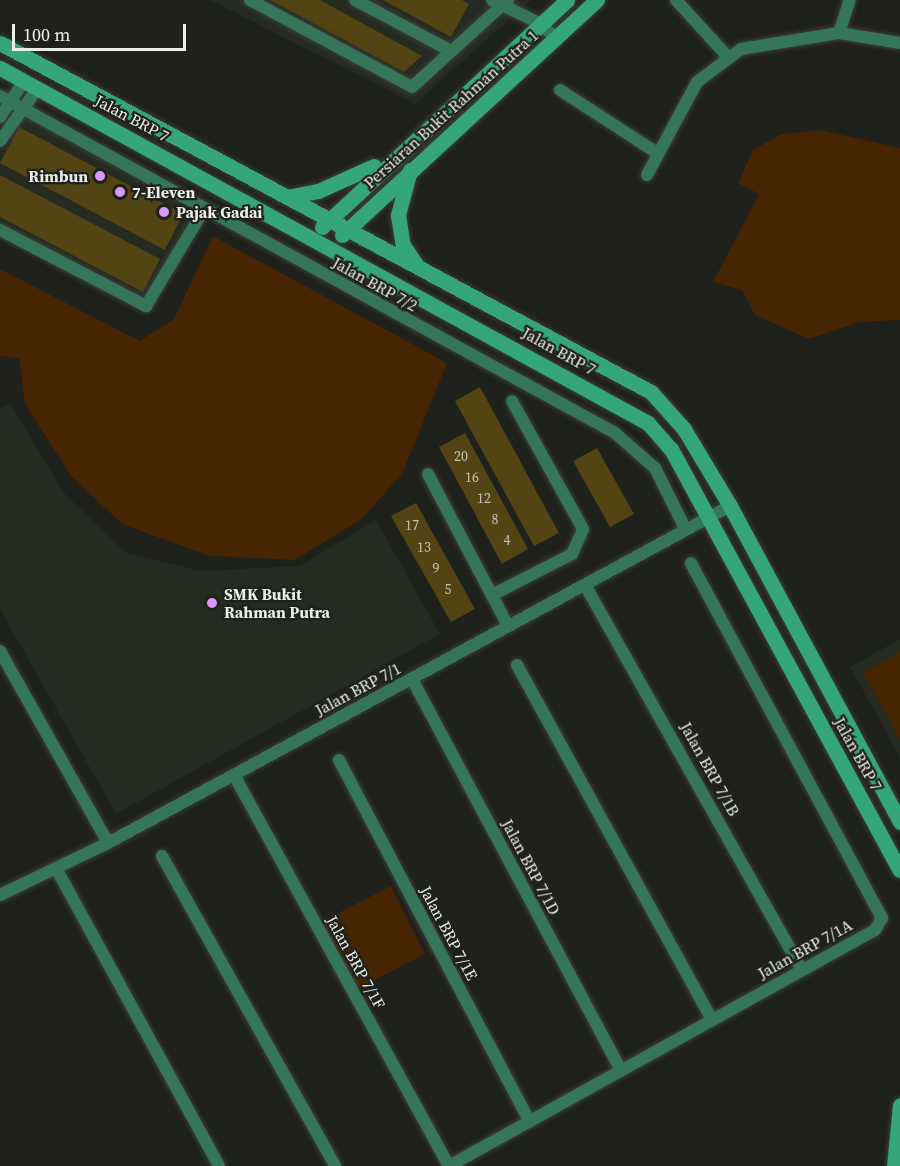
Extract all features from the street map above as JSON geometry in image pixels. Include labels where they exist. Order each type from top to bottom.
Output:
[{"type":"main road","name":"Persiaran Bukit Rahman Putra 1","points":[[316,237],[326,218],[567,0]]},
{"type":"main road","name":"Persiaran Bukit Rahman Putra 1","points":[[334,248],[345,228],[597,0]]},
{"type":"main road","name":"Jalan BRP 7","points":[[0,43],[651,392],[684,429],[730,506],[900,822]]},
{"type":"main road","name":"Jalan BRP 7","points":[[0,68],[316,237],[631,411],[671,448],[900,870]]},
{"type":"main road","points":[[287,197],[344,181],[401,150]]},
{"type":"main road","points":[[410,170],[400,200],[399,230],[419,268]]},
{"type":"main road","points":[[894,1166],[900,1105]]},
{"type":"street","points":[[250,0],[412,87],[501,2],[541,24],[556,39]]},
{"type":"street","points":[[355,0],[452,51]]},
{"type":"street","points":[[676,0],[728,57]]},
{"type":"street","points":[[839,33],[850,0]]},
{"type":"street","points":[[647,175],[656,152],[697,82],[741,49],[839,33],[900,43]]},
{"type":"street","points":[[0,117],[31,84]]},
{"type":"street","points":[[0,141],[26,110],[31,84]]},
{"type":"street","points":[[560,90],[656,152]]},
{"type":"street","name":"Jalan BRP 7/2","points":[[0,96],[615,433],[655,468],[686,530]]},
{"type":"street","points":[[0,231],[146,306],[205,208]]},
{"type":"street","points":[[492,595],[572,554],[583,530],[512,401]]},
{"type":"street","points":[[428,474],[508,626]]},
{"type":"street","name":"Jalan BRP 7/1","points":[[0,895],[57,870],[108,843],[730,506]]},
{"type":"street","name":"Jalan BRP 7/1A","points":[[449,1166],[875,930],[882,918],[879,903],[691,563]]},
{"type":"street","name":"Jalan BRP 7/1B","points":[[585,585],[802,970]]},
{"type":"street","points":[[0,651],[108,843]]},
{"type":"street","points":[[517,665],[712,1019]]},
{"type":"street","name":"Jalan BRP 7/1D","points":[[412,679],[621,1071]]},
{"type":"street","name":"Jalan BRP 7/1E","points":[[339,760],[530,1122]]},
{"type":"street","name":"Jalan BRP 7/1F","points":[[234,775],[449,1166]]},
{"type":"street","points":[[162,856],[332,1165]]},
{"type":"street","points":[[57,870],[219,1166]]},
{"type":"shaded area","points":[[210,0],[531,0],[415,104]]},
{"type":"shaded area","points":[[26,115],[181,199],[191,222],[150,294],[138,299],[0,225],[0,148]]},
{"type":"shaded area","points":[[820,130],[900,148],[900,320],[860,322],[809,339],[755,315],[742,290],[713,282],[759,194],[738,183],[753,150],[781,134]]},
{"type":"shaded area","points":[[213,236],[447,363],[403,472],[363,518],[295,560],[210,556],[122,524],[71,476],[25,404],[19,358],[0,356],[0,269],[140,341],[174,319]]},
{"type":"shaded area","name":"SMK Bukit Rahman Putra","points":[[10,403],[65,494],[126,553],[201,571],[300,566],[376,520],[440,634],[116,814],[0,609],[0,409]]},
{"type":"shaded area","points":[[900,639],[900,757],[850,667]]},
{"type":"shaded area","points":[[900,652],[900,738],[863,673]]},
{"type":"shaded area","points":[[391,886],[425,954],[357,989],[321,922]]},
{"type":"building","points":[[270,0],[320,0],[422,56],[404,72]]},
{"type":"building","points":[[383,0],[462,0],[469,4],[451,37]]},
{"type":"building","points":[[19,127],[183,214],[165,250],[0,163]]},
{"type":"building","points":[[0,175],[160,259],[143,292],[0,217]]},
{"type":"building","points":[[480,387],[559,533],[534,546],[455,401]]},
{"type":"building","points":[[465,433],[528,549],[502,564],[439,447]]},
{"type":"building","points":[[597,448],[634,514],[610,527],[573,461]]},
{"type":"building","points":[[416,503],[475,609],[451,622],[391,516]]},
{"type":"place","name":"Rimbun","points":[[100,176]]},
{"type":"place","name":"7-Eleven","points":[[120,192]]},
{"type":"place","name":"Pajak Gadai","points":[[164,212]]},
{"type":"place","name":"SMK Bukit Rahman Putra","points":[[212,603]]}]
